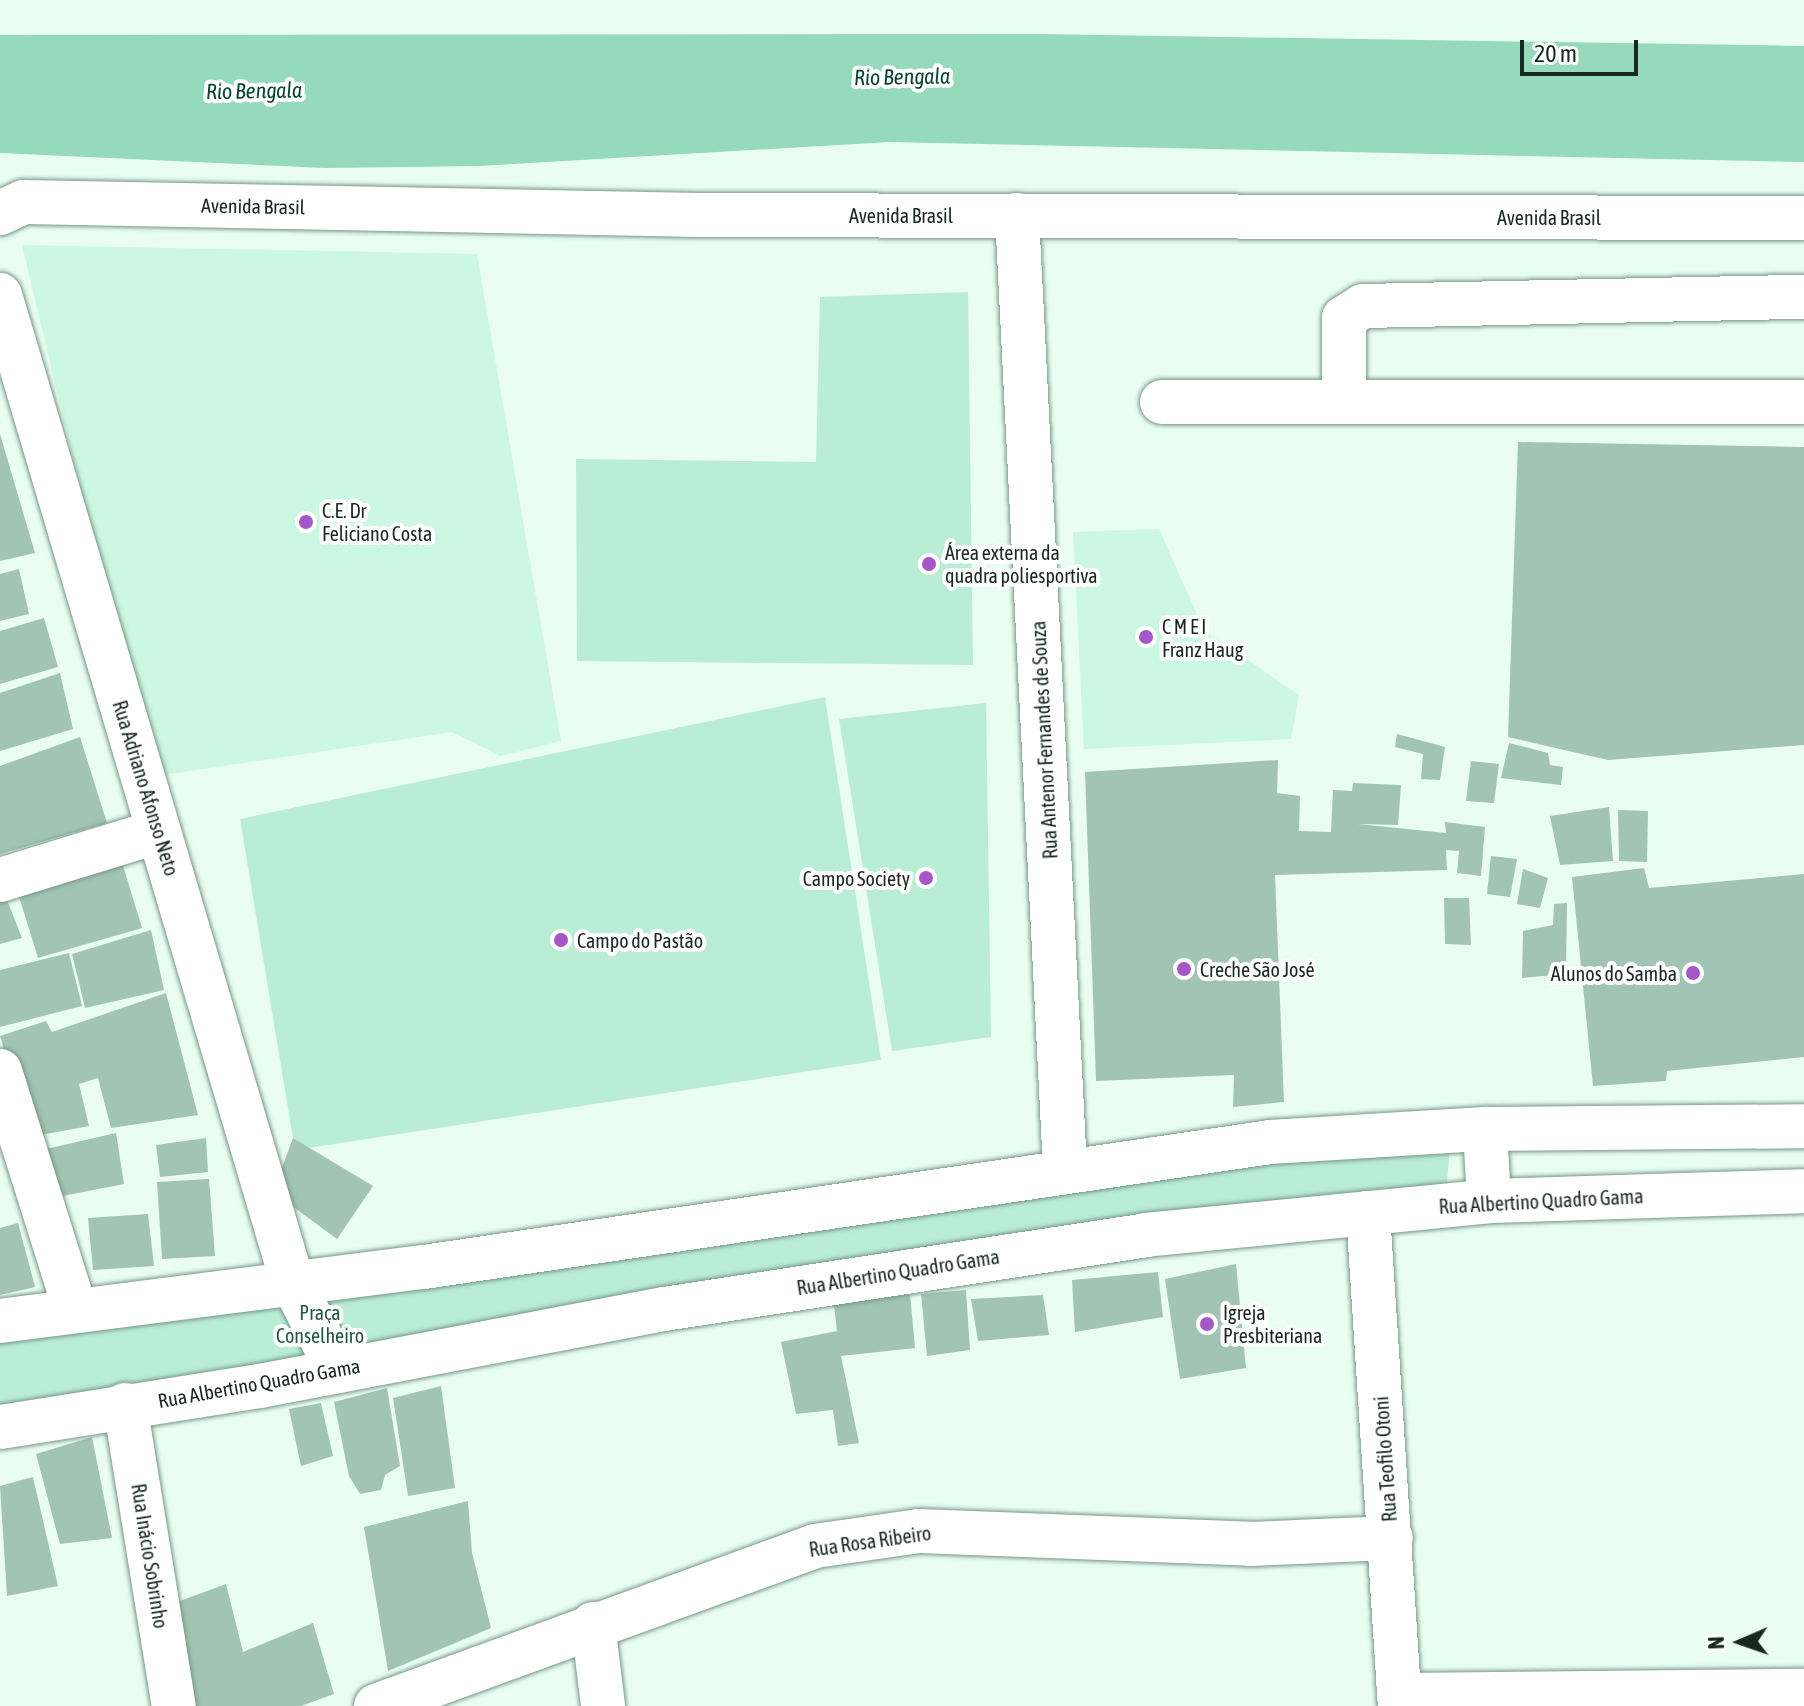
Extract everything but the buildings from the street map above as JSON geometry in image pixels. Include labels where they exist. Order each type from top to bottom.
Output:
[{"type":"street","name":"Avenida Brasil","points":[[0,213],[24,202],[1017,215],[1804,218]]},
{"type":"street","name":"Rua Antenor Fernandes de Souza","points":[[1017,215],[1065,1170]]},
{"type":"street","name":"Rua Adriano Afonso Neto","points":[[0,295],[292,1281],[338,1371]]},
{"type":"street","points":[[1344,399],[1344,318],[1363,306],[1804,297]]},
{"type":"street","points":[[1162,402],[1344,399],[1804,402]]},
{"type":"street","points":[[0,880],[159,831]]},
{"type":"street","points":[[0,1071],[75,1309]]},
{"type":"street","points":[[0,1321],[292,1281],[440,1265],[1270,1142],[1485,1129],[1804,1126]]},
{"type":"street","points":[[1485,1129],[1489,1201]]},
{"type":"street","name":"Rua Albertino Quadro Gama","points":[[0,1427],[338,1371],[664,1309],[1021,1252],[1489,1201],[1804,1191]]},
{"type":"street","name":"Rua Teofilo Otoni","points":[[1368,1213],[1400,1700]]},
{"type":"street","name":"Rua Inácio Sobrinho","points":[[125,1405],[174,1706]]},
{"type":"street","name":"Rua Rosa Ribeiro","points":[[376,1706],[593,1624],[815,1546],[919,1531],[1237,1544],[1391,1538]]},
{"type":"street","points":[[593,1624],[603,1706]]},
{"type":"street","points":[[1400,1700],[1804,1691]]},
{"type":"shaded area","name":"C.E. Dr Feliciano Costa","points":[[22,245],[477,254],[561,741],[501,756],[452,732],[149,777]]},
{"type":"shaded area","name":"C M E I Franz Haug","points":[[1159,529],[1204,630],[1299,695],[1291,739],[1084,749],[1073,532]]},
{"type":"green space","points":[[968,292],[973,665],[577,661],[576,459],[816,462],[820,297]]},
{"type":"green space","name":"Campo do Pastão","points":[[825,697],[881,1060],[295,1150],[240,819]]},
{"type":"green space","name":"Campo Society","points":[[986,703],[991,1037],[892,1051],[839,719]]},
{"type":"green space","name":"Praça Conselheiro","points":[[1451,1133],[1446,1195],[0,1417],[0,1329]]},
{"type":"water","name":"Rio Bengala","points":[[1040,34],[1804,46],[1804,162],[889,142],[479,166],[325,168],[0,153],[0,35]]},
{"type":"place","name":"C.E. Dr Feliciano Costa","points":[[306,522]]},
{"type":"place","name":"Área externa da quadra poliesportiva","points":[[929,564]]},
{"type":"place","name":"C M E I Franz Haug","points":[[1146,637]]},
{"type":"place","name":"Campo Society","points":[[926,878]]},
{"type":"place","name":"Campo do Pastão","points":[[561,940]]},
{"type":"place","name":"Creche São José","points":[[1184,969]]},
{"type":"place","name":"Alunos do Samba","points":[[1693,973]]},
{"type":"place","name":"Igreja Presbiteriana","points":[[1207,1324]]}]
